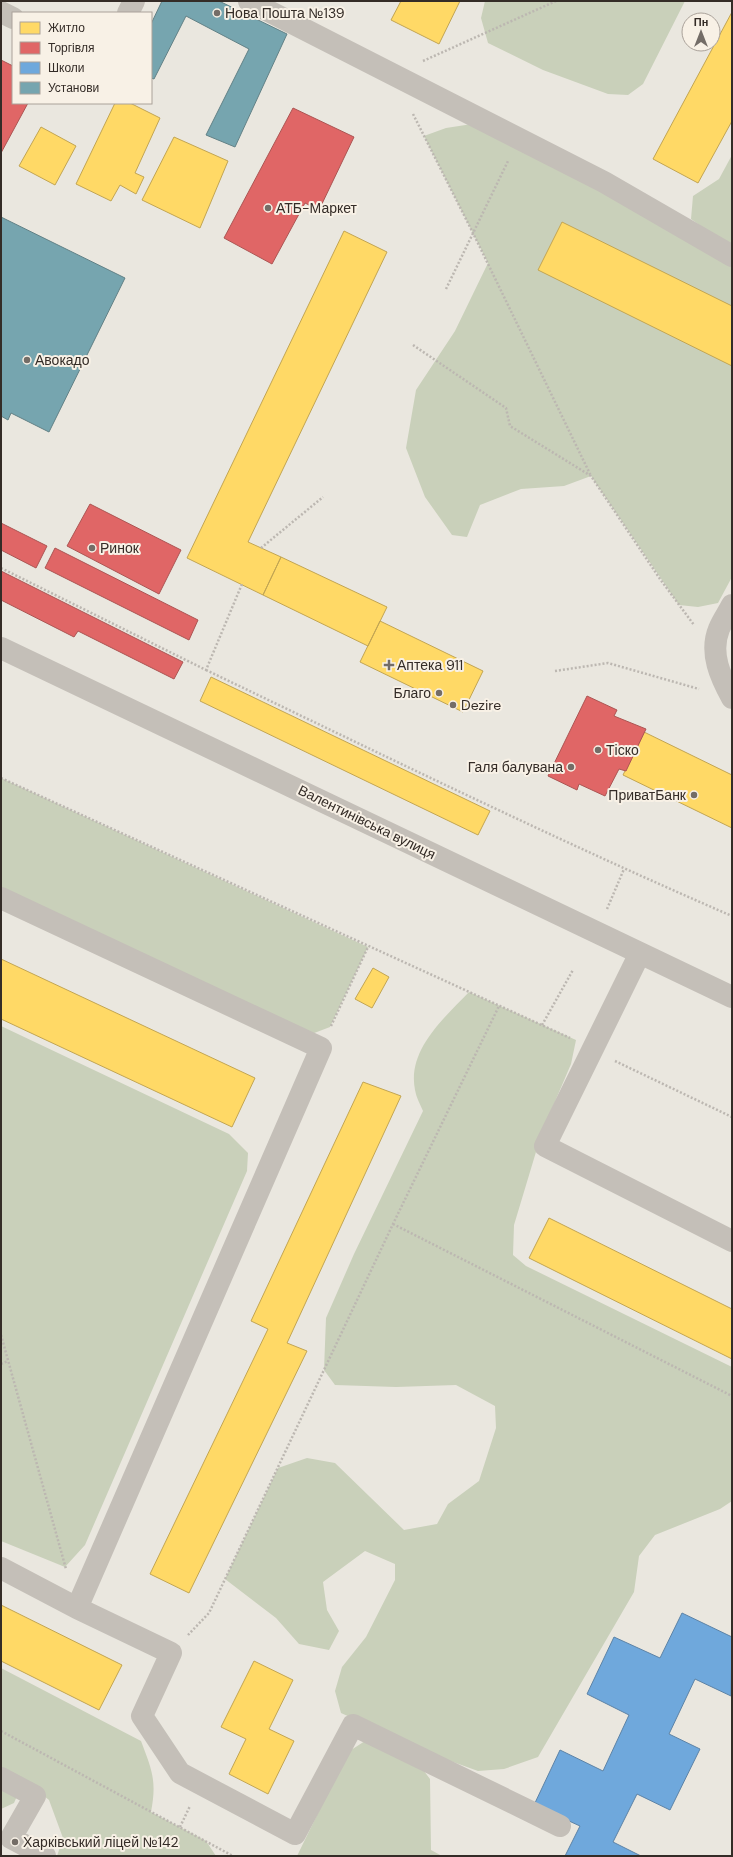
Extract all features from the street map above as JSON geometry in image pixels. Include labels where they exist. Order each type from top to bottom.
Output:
[{"type":"street","points":[[128,12],[134,1]]},
{"type":"street","points":[[250,1],[604,182],[732,256]]},
{"type":"street","points":[[1,12],[12,18]]},
{"type":"street","points":[[732,605],[718,630],[716,654],[721,678],[732,698]]},
{"type":"street","name":"Валентинівська вулиця","points":[[1,648],[732,997]]},
{"type":"street","points":[[1,898],[320,1048],[77,1608]]},
{"type":"street","points":[[640,953],[544,1146],[732,1241]]},
{"type":"street","points":[[1,1568],[77,1608],[171,1653],[142,1716],[180,1773],[295,1834],[353,1725],[560,1826]]},
{"type":"street","points":[[1,1778],[35,1796],[11,1838],[45,1856]]},
{"type":"path","points":[[393,74],[556,1]]},
{"type":"path","points":[[410,108],[473,233],[591,476],[660,579],[716,654]]},
{"type":"path","points":[[446,289],[519,139]]},
{"type":"path","points":[[413,344],[506,408],[510,426],[591,476]]},
{"type":"path","points":[[261,548],[323,497]]},
{"type":"path","points":[[1,568],[206,670],[624,869],[732,916]]},
{"type":"path","points":[[206,670],[242,584]]},
{"type":"path","points":[[555,671],[608,663],[703,690]]},
{"type":"path","points":[[1,778],[368,947],[582,1043],[591,1050],[732,1116]]},
{"type":"path","points":[[605,912],[624,869]]},
{"type":"path","points":[[320,1048],[368,947]]},
{"type":"path","points":[[542,1025],[573,970]]},
{"type":"path","points":[[171,1653],[209,1613],[393,1224],[499,1006]]},
{"type":"path","points":[[393,1224],[732,1396]]},
{"type":"path","points":[[1,1335],[77,1608]]},
{"type":"path","points":[[1,1364],[8,1361]]},
{"type":"path","points":[[1,1731],[233,1856]]},
{"type":"green space","points":[[485,1],[685,1],[643,84],[628,95],[608,94],[543,70],[488,43],[481,18]]},
{"type":"green space","points":[[472,124],[611,195],[732,265],[732,577],[718,603],[698,607],[679,605],[591,476],[564,486],[521,489],[480,505],[467,537],[452,535],[425,497],[406,448],[416,390],[455,331],[488,263],[424,136],[446,128]]},
{"type":"green space","points":[[732,155],[732,248],[691,219],[693,196],[719,179]]},
{"type":"green space","points":[[1,778],[368,947],[330,1027],[309,1035],[1,890]]},
{"type":"green space","points":[[469,992],[576,1040],[571,1064],[542,1132],[514,1225],[513,1255],[526,1266],[732,1367],[732,1501],[720,1509],[655,1535],[639,1556],[634,1592],[538,1757],[504,1769],[478,1771],[434,1755],[341,1713],[335,1691],[342,1667],[366,1637],[395,1580],[395,1564],[365,1551],[323,1582],[327,1610],[339,1631],[329,1650],[299,1644],[276,1618],[225,1579],[278,1468],[307,1458],[335,1463],[404,1530],[437,1524],[448,1504],[479,1481],[496,1428],[495,1406],[456,1385],[396,1387],[335,1385],[324,1370],[326,1318],[354,1254],[423,1111],[415,1090],[414,1075],[417,1061],[422,1048],[439,1024]]},
{"type":"green space","points":[[1,1026],[229,1134],[248,1153],[247,1171],[85,1545],[65,1567],[1,1541]]},
{"type":"green space","points":[[1,1668],[141,1741],[151,1768],[154,1792],[151,1812],[206,1841],[216,1856],[57,1856],[63,1838],[49,1800],[24,1780],[14,1803],[1,1809]]},
{"type":"green space","points":[[365,1741],[421,1767],[430,1779],[431,1850],[442,1856],[297,1856],[348,1752]]},
{"type":"building: Житло","points":[[401,1],[460,1],[439,44],[391,20]]},
{"type":"building: Житло","points":[[732,12],[732,121],[698,183],[653,159],[711,52],[721,52],[721,32]]},
{"type":"building: Житло","points":[[115,104],[132,104],[160,118],[135,173],[144,177],[136,194],[120,185],[111,201],[76,184]]},
{"type":"building: Житло","points":[[41,127],[76,146],[55,185],[19,166]]},
{"type":"building: Житло","points":[[174,137],[228,161],[200,228],[142,200]]},
{"type":"building: Житло","points":[[562,222],[732,306],[732,366],[538,270]]},
{"type":"building: Житло","points":[[344,231],[387,252],[248,542],[281,557],[263,595],[187,558]]},
{"type":"building: Житло","points":[[281,557],[387,607],[368,646],[263,595]]},
{"type":"building: Житло","points":[[380,621],[483,671],[463,712],[360,662]]},
{"type":"building: Житло","points":[[211,677],[490,811],[478,835],[200,701]]},
{"type":"building: Житло","points":[[644,732],[732,775],[732,828],[623,775]]},
{"type":"building: Житло","points":[[1,959],[255,1078],[232,1127],[1,1019]]},
{"type":"building: Житло","points":[[373,968],[389,977],[372,1008],[355,999]]},
{"type":"building: Житло","points":[[363,1082],[401,1096],[287,1343],[307,1351],[189,1593],[150,1574],[268,1329],[251,1321]]},
{"type":"building: Житло","points":[[549,1218],[732,1309],[732,1359],[529,1258]]},
{"type":"building: Житло","points":[[1,1605],[122,1665],[99,1710],[1,1661]]},
{"type":"building: Житло","points":[[254,1661],[293,1680],[269,1729],[294,1741],[268,1794],[229,1774],[246,1739],[221,1727]]},
{"type":"building: Торгівля","points":[[1,60],[12,66],[12,104],[27,104],[1,153]]},
{"type":"building: Торгівля","points":[[293,108],[354,137],[319,210],[305,203],[272,264],[224,238]]},
{"type":"building: Торгівля","points":[[90,504],[181,550],[159,594],[67,546]]},
{"type":"building: Торгівля","points":[[1,523],[47,546],[36,568],[1,550]]},
{"type":"building: Торгівля","points":[[55,548],[198,620],[189,640],[45,568]]},
{"type":"building: Торгівля","points":[[1,571],[183,662],[174,679],[78,631],[74,637],[1,600]]},
{"type":"building: Торгівля","name":"Тіско","points":[[587,696],[617,710],[614,716],[646,729],[626,771],[619,769],[605,796],[579,784],[577,790],[548,776]]},
{"type":"building: Школи","points":[[682,1613],[732,1637],[731,1696],[695,1679],[669,1734],[700,1749],[670,1810],[637,1794],[613,1842],[641,1856],[565,1856],[580,1826],[534,1805],[560,1750],[603,1771],[629,1715],[587,1694],[614,1637],[660,1658]]},
{"type":"building: Установи","points":[[162,1],[219,1],[287,34],[235,147],[206,135],[249,49],[186,16],[154,79],[152,78],[152,22]]},
{"type":"building: Установи","points":[[1,217],[125,278],[49,432],[11,413],[8,420],[1,416]]},
{"type":"place","name":"Нова Пошта №139","points":[[217,13]]},
{"type":"place","name":"АТБ-Маркет","points":[[268,208]]},
{"type":"place","name":"Авокадо","points":[[27,360]]},
{"type":"place","name":"Ринок","points":[[92,548]]},
{"type":"place","name":"Аптека 911","points":[[389,665]]},
{"type":"place","name":"Благо","points":[[439,693]]},
{"type":"place","name":"Dezire","points":[[453,705]]},
{"type":"place","name":"Тіско","points":[[598,750]]},
{"type":"place","name":"Галя балувана","points":[[571,767]]},
{"type":"place","name":"ПриватБанк","points":[[694,795]]},
{"type":"place","name":"Харківський ліцей №142","points":[[15,1842]]}]
